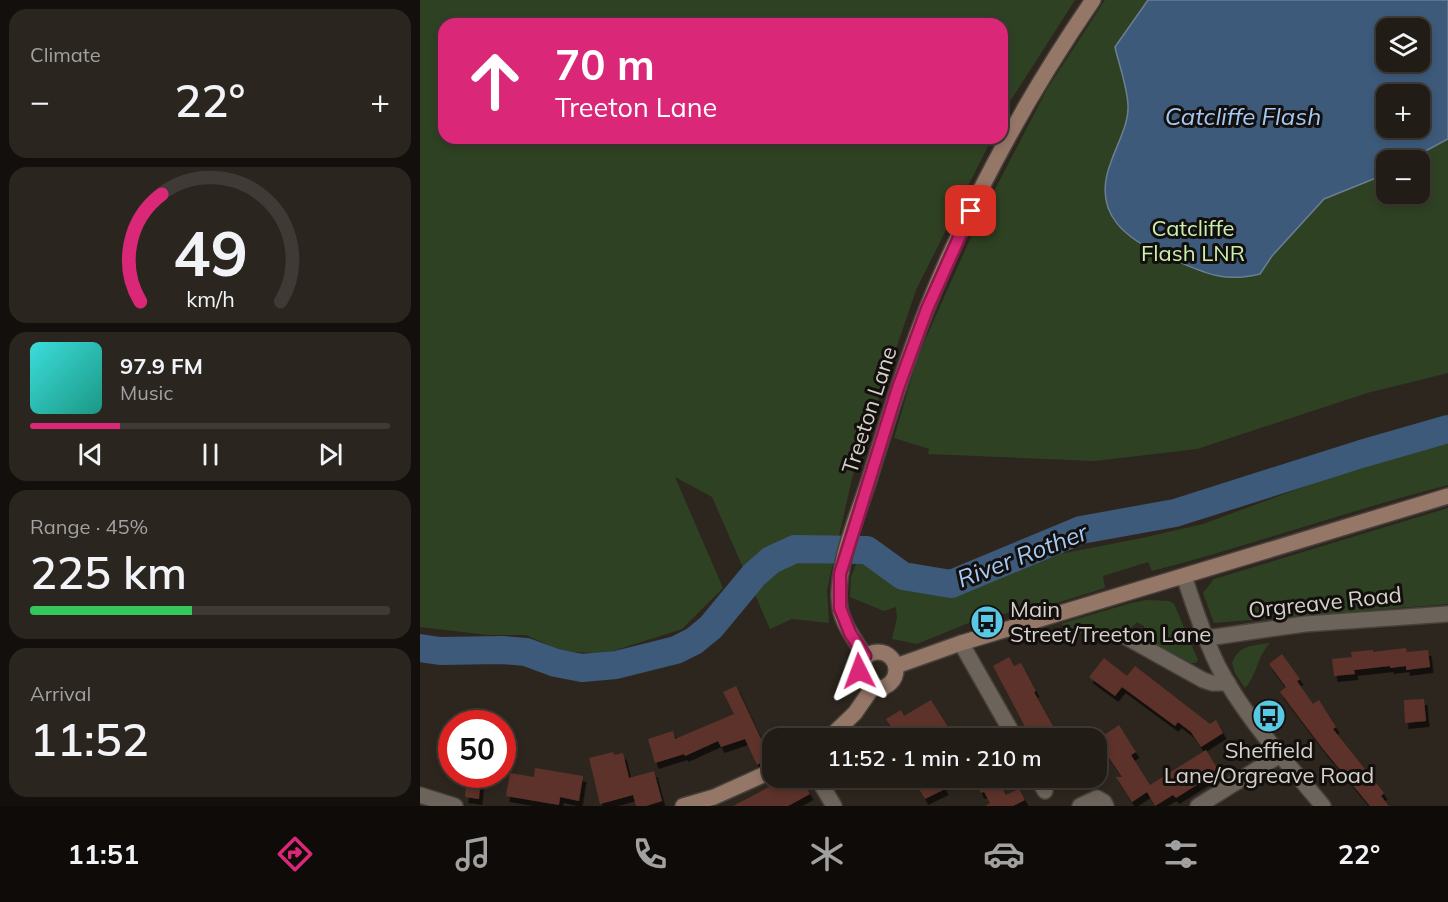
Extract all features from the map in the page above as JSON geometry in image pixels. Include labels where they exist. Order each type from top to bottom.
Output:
[{"type":"main road","name":"Treeton Lane","points":[[1008,139],[1048,67],[1093,0]]},
{"type":"main road","name":"Treeton Lane","points":[[865,656],[850,633],[840,608],[840,574],[898,388],[927,309],[953,246],[1005,144]]},
{"type":"main road","points":[[896,666],[961,643],[1448,496]]},
{"type":"main road","points":[[875,651],[890,656],[896,666],[894,678],[885,687],[867,685],[860,676],[860,665],[865,656],[875,651]]},
{"type":"main road","points":[[839,728],[855,713],[873,687]]},
{"type":"main road","points":[[683,806],[714,797],[762,775]]},
{"type":"street","points":[[1184,576],[1196,613],[1217,664],[1228,683],[1250,717],[1323,806]]},
{"type":"street","name":"Orgreave Road","points":[[1207,638],[1305,624],[1448,614]]},
{"type":"street","points":[[1124,636],[1203,680],[1212,683],[1228,683]]},
{"type":"street","points":[[961,643],[1009,728]]},
{"type":"street","points":[[1198,806],[1280,755]]},
{"type":"street","points":[[823,788],[834,806]]},
{"type":"street","points":[[420,795],[455,806]]},
{"type":"street","points":[[1080,806],[1096,798],[1106,806]]},
{"type":"green space","points":[[420,0],[1075,0],[1008,106],[1008,18],[438,18],[438,144],[989,144],[916,290],[852,478],[827,590],[829,623],[792,619],[770,629],[712,497],[675,477],[723,588],[682,629],[613,651],[592,653],[562,651],[526,635],[488,635],[420,627]]},
{"type":"green space","name":"Catcliffe Flash LNR","points":[[1105,0],[1448,0],[1448,373],[1367,393],[1197,449],[1095,461],[928,454],[929,449],[894,438],[918,356],[974,230],[1047,89]]},
{"type":"green space","points":[[1448,442],[1448,485],[1152,571],[1148,562],[1103,576],[1105,588],[1050,605],[981,618],[917,644],[892,639],[897,618],[896,607],[884,611],[850,597],[851,577],[858,559],[893,581],[909,587],[952,591],[1055,555],[1203,524],[1336,475],[1421,448]]},
{"type":"green space","points":[[1448,508],[1448,604],[1214,623],[1203,593],[1214,579]]},
{"type":"green space","points":[[1147,600],[1169,601],[1174,604],[1198,660],[1196,663],[1191,663],[1147,640],[1144,626],[1137,622],[1129,630],[1117,629],[1109,639],[1085,635],[1060,624],[1131,603]]},
{"type":"green space","points":[[1270,643],[1245,688],[1235,673],[1232,663],[1235,657],[1247,647]]},
{"type":"water","name":"Catcliffe Flash","points":[[1148,0],[1448,0],[1448,139],[1428,150],[1376,150],[1376,178],[1324,199],[1272,256],[1260,274],[1247,277],[1225,277],[1205,272],[1141,244],[1117,224],[1109,211],[1105,197],[1106,181],[1125,127],[1128,112],[1126,90],[1115,47]]},
{"type":"building","points":[[1406,648],[1407,652],[1428,650],[1430,667],[1406,670],[1406,666],[1390,668],[1390,666],[1354,670],[1355,674],[1334,676],[1332,659],[1352,657],[1351,652]]},
{"type":"building","points":[[1282,654],[1300,679],[1297,681],[1313,704],[1319,700],[1336,727],[1333,729],[1384,793],[1381,796],[1389,806],[1370,806],[1280,692],[1286,687],[1269,664]]},
{"type":"building","points":[[1009,657],[1014,666],[1021,663],[1054,728],[1026,728],[993,666]]},
{"type":"building","points":[[1104,658],[1127,676],[1135,666],[1210,724],[1216,720],[1223,733],[1201,747],[1191,732],[1178,722],[1175,726],[1122,687],[1115,696],[1089,677]]},
{"type":"building","points":[[736,686],[762,741],[762,762],[757,765],[745,739],[721,747],[718,741],[685,756],[684,754],[655,763],[648,739],[673,731],[675,739],[734,714],[723,692]]},
{"type":"building","points":[[1424,699],[1426,721],[1405,723],[1404,700]]},
{"type":"building","points":[[931,700],[949,728],[892,728],[886,719],[901,710],[904,716]]},
{"type":"building","points":[[1119,725],[1136,752],[1131,755],[1150,785],[1206,750],[1219,771],[1176,798],[1173,795],[1155,806],[1147,792],[1132,802],[1116,777],[1122,777],[1107,755],[1107,733]]},
{"type":"building","points":[[613,752],[614,755],[623,753],[629,778],[654,771],[662,801],[646,806],[636,806],[633,795],[600,804],[589,758]]},
{"type":"building","points":[[535,768],[583,776],[579,801],[560,797],[559,805],[506,796],[507,788],[516,788],[516,774],[534,777]]},
{"type":"building","points":[[466,788],[480,788],[479,799],[465,797]]},
{"type":"building","points":[[767,788],[807,788],[810,794],[788,806],[733,806]]},
{"type":"building","points":[[918,788],[944,788],[945,789],[925,799]]},
{"type":"building","points":[[978,788],[1002,788],[1006,795],[1019,789],[1025,800],[1013,806],[985,806],[990,803],[984,792],[981,793]]},
{"type":"waterway","name":"River Rother","points":[[420,648],[440,651],[526,652],[556,663],[582,668],[616,665],[676,650],[694,641],[711,627],[754,575],[771,560],[795,549],[867,550],[903,576],[951,584],[1081,530],[1175,513],[1448,429]]},
{"type":"place","name":"Main Street/Treeton Lane","points":[[987,622]]},
{"type":"place","name":"Sheffield Lane/Orgreave Road","points":[[1269,716]]},
{"type":"route","points":[[859,671],[865,656],[850,633],[840,608],[840,574],[898,388],[927,309],[953,246],[971,211]]}]
